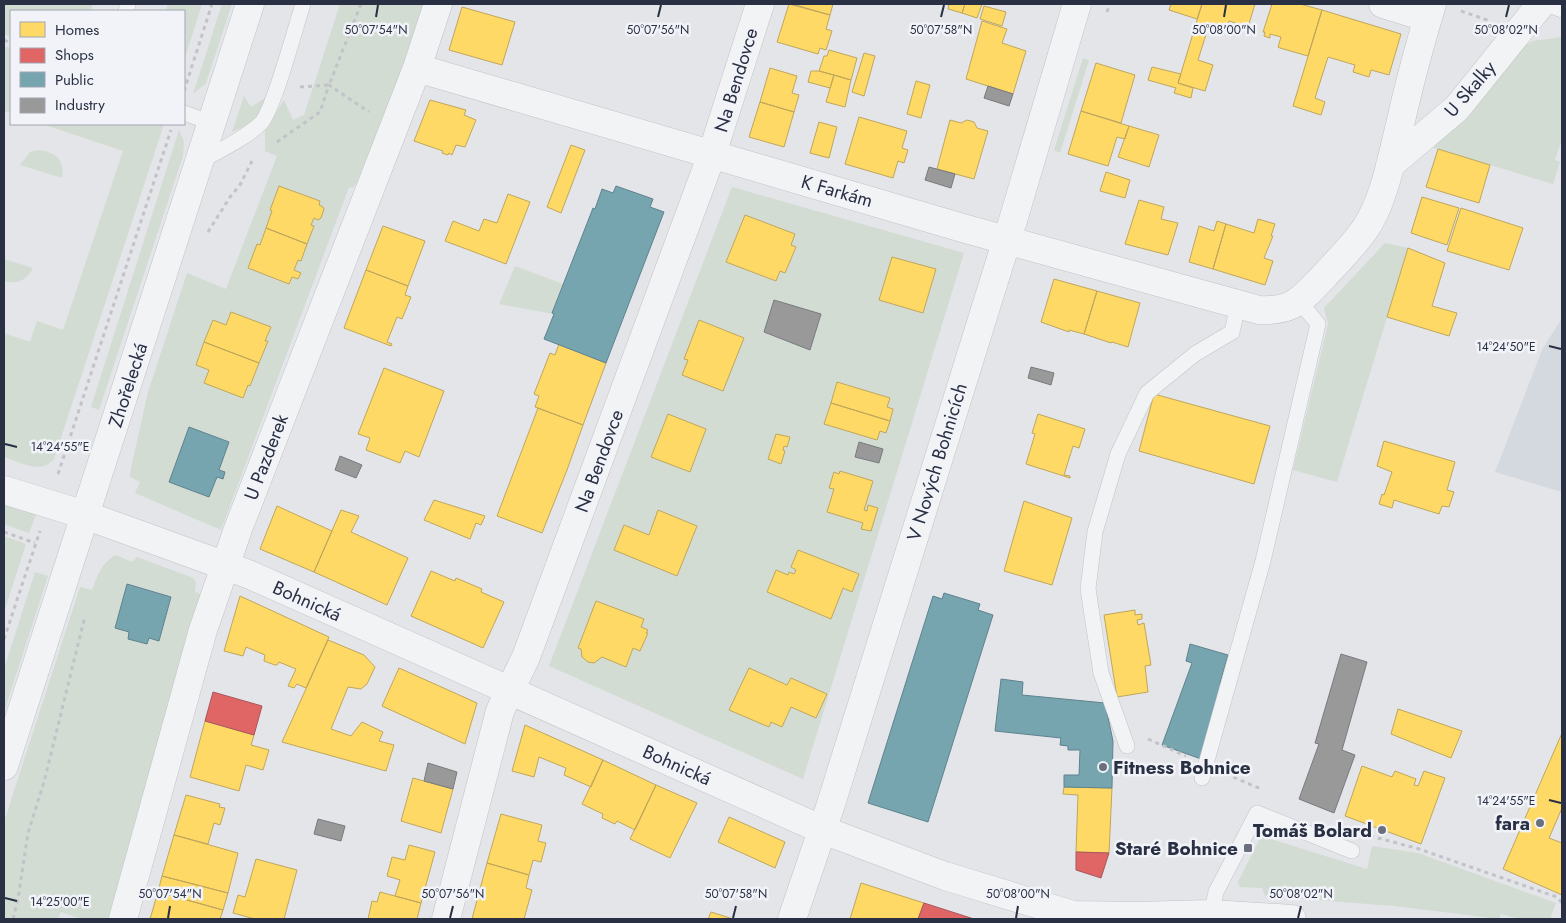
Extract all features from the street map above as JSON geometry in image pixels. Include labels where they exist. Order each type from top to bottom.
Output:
[{"type":"street","name":"Zhořelecká","points":[[4,766],[250,4]]},
{"type":"street","name":"U Pazderek","points":[[123,919],[203,630],[224,566],[416,68],[438,4]]},
{"type":"street","name":"Na Bendovce","points":[[446,919],[500,711],[522,667],[712,154],[760,4]]},
{"type":"street","name":"V Nových Bohnicích","points":[[792,919],[823,830],[1007,240],[1077,4]]},
{"type":"street","points":[[1249,308],[1275,311],[1300,302],[1365,229],[1377,203],[1438,10],[1382,4]]},
{"type":"street","name":"U Skalky","points":[[1390,165],[1457,108],[1541,4]]},
{"type":"street","name":"K Farkám","points":[[416,68],[1007,240],[1249,308]]},
{"type":"street","name":"Bohnická","points":[[4,490],[85,515],[248,574],[823,830],[945,876],[1073,915],[1134,917],[1211,914],[1292,919]]},
{"type":"lane","points":[[200,161],[224,146],[241,139],[262,122],[276,88],[303,4]]},
{"type":"lane","points":[[1546,4],[1562,10]]},
{"type":"lane","points":[[185,113],[212,123]]},
{"type":"lane","points":[[1204,771],[1263,561],[1318,324],[1300,302]]},
{"type":"lane","points":[[1127,746],[1101,673],[1088,589],[1095,532],[1118,454],[1147,393],[1194,354],[1232,332],[1249,308]]},
{"type":"lane","points":[[1211,914],[1216,892],[1256,812],[1352,851]]},
{"type":"path","points":[[185,89],[212,4]]},
{"type":"path","points":[[276,143],[320,112],[361,4]]},
{"type":"path","points":[[1438,10],[1487,19]]},
{"type":"path","points":[[276,88],[330,85],[392,127]]},
{"type":"path","points":[[58,474],[173,125]]},
{"type":"path","points":[[207,233],[213,227],[230,196],[240,184],[254,158]]},
{"type":"path","points":[[4,639],[40,529]]},
{"type":"path","points":[[4,532],[36,543]]},
{"type":"path","points":[[13,919],[18,900],[28,833],[44,782],[86,616]]},
{"type":"path","points":[[1120,727],[1204,771],[1269,793]]},
{"type":"path","points":[[1369,836],[1416,848],[1557,897],[1562,903]]},
{"type":"shaded area","points":[[4,4],[93,4],[91,10],[10,10],[10,37],[4,34]]},
{"type":"shaded area","points":[[168,4],[202,4],[185,58],[185,10],[166,10]]},
{"type":"shaded area","points":[[222,4],[232,4],[206,83],[193,94]]},
{"type":"shaded area","points":[[340,4],[427,4],[363,173],[353,188],[349,187],[221,530],[135,493],[140,482],[130,477],[131,468],[148,392],[187,273],[226,289],[277,156],[265,151],[265,130],[284,100],[293,120],[304,115]]},
{"type":"shaded area","points":[[1562,37],[1562,139],[1555,160],[1560,162],[1553,184],[1428,146],[1519,49],[1533,41]]},
{"type":"shaded area","points":[[4,46],[10,48],[10,113],[4,111]]},
{"type":"shaded area","points":[[1083,58],[1089,60],[1060,153],[1054,150]]},
{"type":"shaded area","points":[[270,95],[251,122],[232,132],[244,96],[251,107]]},
{"type":"shaded area","points":[[45,125],[164,125],[54,459],[49,464],[37,467],[23,464],[4,457],[4,333],[30,342],[37,321],[63,330],[123,151]]},
{"type":"shaded area","points":[[179,130],[184,142],[183,156],[99,410],[91,407]]},
{"type":"shaded area","points":[[38,150],[50,153],[58,158],[62,166],[62,178],[20,165],[30,152]]},
{"type":"shaded area","points":[[732,187],[964,253],[803,779],[549,666]]},
{"type":"shaded area","points":[[1385,243],[1408,248],[1337,482],[1293,470],[1328,324],[1324,308]]},
{"type":"shaded area","points":[[4,259],[33,268],[28,276],[17,282],[4,281]]},
{"type":"shaded area","points":[[515,266],[563,284],[554,314],[499,304]]},
{"type":"shaded area","points":[[1562,318],[1562,492],[1495,472],[1542,350]]},
{"type":"shaded area","points":[[4,498],[37,512],[29,533],[4,524]]},
{"type":"shaded area","points":[[4,536],[26,544],[4,612]]},
{"type":"shaded area","points":[[116,555],[132,562],[137,557],[193,578],[196,582],[195,592],[203,595],[117,919],[81,919],[61,912],[58,919],[4,919],[4,822],[80,587],[92,590],[101,570]],"holes":[[[127,584],[171,597],[159,640],[149,638],[146,644],[128,639],[129,632],[115,628]]]},
{"type":"shaded area","points":[[35,572],[48,576],[4,712],[4,669]]},
{"type":"shaded area","points":[[1261,836],[1367,869],[1372,846],[1418,853],[1556,903],[1550,919],[1520,919],[1501,914],[1499,919],[1394,906],[1265,896],[1262,888],[1240,887],[1238,882]]},
{"type":"building: Homes","points":[[789,4],[830,15],[826,29],[832,31],[826,50],[820,48],[818,54],[777,42]]},
{"type":"building: Homes","points":[[792,4],[833,4],[830,15]]},
{"type":"building: Homes","points":[[949,4],[965,4],[962,13],[948,9]]},
{"type":"building: Homes","points":[[965,4],[982,4],[977,18],[962,13]]},
{"type":"building: Homes","points":[[1171,4],[1202,4],[1197,19],[1169,10]]},
{"type":"building: Homes","points":[[1202,4],[1255,4],[1248,27],[1229,21],[1226,30],[1209,25],[1198,60],[1213,65],[1205,91],[1178,83]]},
{"type":"building: Homes","points":[[1272,4],[1300,4],[1322,10],[1308,56],[1278,47],[1281,37],[1270,34],[1270,38],[1264,36],[1265,32],[1263,32]]},
{"type":"building: Homes","points":[[984,6],[1006,12],[1002,26],[980,19]]},
{"type":"building: Homes","points":[[462,7],[515,22],[502,65],[449,50]]},
{"type":"building: Homes","points":[[1322,10],[1401,34],[1389,75],[1371,70],[1369,77],[1353,72],[1355,65],[1328,57],[1315,98],[1325,102],[1321,115],[1293,106]]},
{"type":"building: Homes","points":[[982,21],[1007,29],[1002,43],[1026,51],[1013,94],[966,79]]},
{"type":"building: Homes","points":[[829,50],[857,58],[851,80],[819,71],[824,56],[827,56]]},
{"type":"building: Homes","points":[[864,53],[875,56],[864,96],[852,92]]},
{"type":"building: Homes","points":[[1096,63],[1135,75],[1121,123],[1081,111]]},
{"type":"building: Homes","points":[[1152,67],[1181,74],[1178,83],[1193,88],[1191,98],[1174,93],[1176,88],[1148,80]]},
{"type":"building: Homes","points":[[770,68],[797,76],[792,93],[799,95],[794,112],[760,102]]},
{"type":"building: Homes","points":[[811,71],[834,75],[830,88],[808,82]]},
{"type":"building: Homes","points":[[834,75],[851,80],[845,107],[826,102]]},
{"type":"building: Homes","points":[[916,81],[930,85],[921,118],[907,114]]},
{"type":"building: Homes","points":[[430,100],[466,110],[464,115],[476,120],[465,147],[456,145],[452,155],[442,153],[443,151],[414,141]]},
{"type":"building: Homes","points":[[760,102],[794,112],[784,147],[749,137]]},
{"type":"building: Homes","points":[[1081,111],[1129,126],[1125,139],[1117,137],[1108,166],[1068,154]]},
{"type":"building: Homes","points":[[859,117],[907,131],[902,148],[908,150],[904,163],[898,161],[893,178],[845,164]]},
{"type":"building: Homes","points":[[950,120],[961,123],[967,120],[974,122],[977,128],[988,131],[974,179],[937,169]]},
{"type":"building: Homes","points":[[819,122],[837,127],[829,158],[810,153]]},
{"type":"building: Homes","points":[[1129,126],[1159,135],[1149,167],[1118,157]]},
{"type":"building: Homes","points":[[571,145],[585,150],[561,213],[547,207]]},
{"type":"building: Homes","points":[[1438,149],[1490,165],[1479,203],[1426,187]]},
{"type":"building: Homes","points":[[1106,172],[1130,180],[1125,198],[1100,191]]},
{"type":"building: Homes","points":[[279,186],[320,201],[319,205],[324,209],[321,218],[318,220],[314,218],[311,225],[314,226],[307,244],[266,228],[272,211],[270,210]]},
{"type":"building: Homes","points":[[508,194],[530,202],[506,264],[445,241],[453,221],[479,231],[484,219],[497,223]]},
{"type":"building: Homes","points":[[1422,197],[1459,208],[1447,245],[1411,233]]},
{"type":"building: Homes","points":[[1139,200],[1164,207],[1161,219],[1178,223],[1168,255],[1125,244]]},
{"type":"building: Homes","points":[[1461,208],[1523,228],[1509,270],[1447,251]]},
{"type":"building: Homes","points":[[745,215],[795,234],[791,245],[796,247],[785,273],[780,271],[776,281],[726,262]]},
{"type":"building: Homes","points":[[1258,219],[1275,224],[1271,236],[1273,236],[1264,258],[1273,261],[1265,285],[1213,269],[1226,224],[1254,233]]},
{"type":"building: Homes","points":[[1217,221],[1226,224],[1213,269],[1189,262],[1199,226],[1214,231]]},
{"type":"building: Homes","points":[[383,226],[425,241],[408,286],[366,270]]},
{"type":"building: Homes","points":[[266,228],[307,244],[301,261],[298,260],[294,270],[301,273],[298,279],[292,277],[289,284],[248,268],[257,244],[260,245]]},
{"type":"building: Homes","points":[[1408,248],[1445,263],[1432,306],[1457,313],[1449,336],[1387,317]]},
{"type":"building: Homes","points":[[892,257],[936,269],[923,313],[879,300]]},
{"type":"building: Homes","points":[[366,270],[408,286],[405,295],[411,297],[402,319],[397,317],[387,342],[392,344],[391,346],[344,328]]},
{"type":"building: Homes","points":[[1054,279],[1097,291],[1084,334],[1069,330],[1069,332],[1041,322]]},
{"type":"building: Homes","points":[[1097,291],[1140,303],[1128,347],[1084,334]]},
{"type":"building: Homes","points":[[231,312],[271,327],[265,341],[268,341],[259,363],[204,342],[213,320],[226,325]]},
{"type":"building: Homes","points":[[699,320],[744,338],[723,391],[682,375],[688,360],[684,359]]},
{"type":"building: Homes","points":[[204,342],[259,363],[243,398],[204,383],[209,370],[196,365]]},
{"type":"building: Homes","points":[[559,344],[606,363],[583,425],[535,407],[539,396],[534,394],[550,353],[555,355]]},
{"type":"building: Homes","points":[[384,368],[444,391],[419,457],[405,451],[400,463],[366,450],[370,438],[358,434]]},
{"type":"building: Homes","points":[[837,382],[890,398],[887,407],[893,409],[890,421],[831,403]]},
{"type":"building: Homes","points":[[1154,394],[1270,426],[1254,484],[1139,451]]},
{"type":"building: Homes","points":[[831,403],[890,421],[886,433],[880,431],[877,440],[824,424]]},
{"type":"building: Homes","points":[[538,408],[583,425],[542,533],[497,516]]},
{"type":"building: Homes","points":[[668,414],[706,429],[690,472],[651,457]]},
{"type":"building: Homes","points":[[1038,414],[1085,429],[1079,448],[1073,446],[1064,475],[1070,476],[1070,478],[1026,464],[1035,434],[1032,433]]},
{"type":"building: Homes","points":[[776,434],[790,437],[787,447],[784,446],[783,450],[785,451],[781,464],[768,459]]},
{"type":"building: Homes","points":[[1384,441],[1455,462],[1447,490],[1454,492],[1449,507],[1442,506],[1439,514],[1394,500],[1392,508],[1379,504],[1392,472],[1377,466]]},
{"type":"building: Homes","points":[[840,471],[873,481],[864,510],[867,511],[868,505],[878,508],[871,531],[861,529],[863,523],[827,512],[834,489],[829,488],[834,472],[839,474]]},
{"type":"building: Homes","points":[[434,500],[485,516],[481,525],[476,523],[470,539],[424,520]]},
{"type":"building: Homes","points":[[1024,501],[1072,518],[1052,585],[1004,571]]},
{"type":"building: Homes","points":[[277,506],[332,531],[314,572],[260,549]]},
{"type":"building: Homes","points":[[341,510],[359,516],[351,532],[408,558],[387,605],[314,572]]},
{"type":"building: Homes","points":[[658,510],[697,526],[677,576],[614,550],[624,525],[649,535]]},
{"type":"building: Homes","points":[[798,550],[859,574],[852,592],[843,588],[831,619],[767,592],[776,570],[788,575],[789,572],[794,574],[796,570],[791,567]]},
{"type":"building: Homes","points":[[431,571],[455,581],[456,578],[482,589],[481,592],[504,602],[483,648],[411,616]]},
{"type":"building: Homes","points":[[240,596],[329,637],[306,688],[297,684],[294,688],[288,686],[296,669],[279,662],[275,665],[264,661],[265,655],[246,647],[243,656],[224,651]]},
{"type":"building: Homes","points":[[596,601],[644,619],[641,627],[648,630],[646,633],[648,633],[640,651],[633,648],[626,667],[602,657],[594,663],[588,662],[582,657],[581,649],[578,648]]},
{"type":"building: Homes","points":[[1135,610],[1135,615],[1142,614],[1142,619],[1137,620],[1138,625],[1144,623],[1151,665],[1145,666],[1148,692],[1117,697],[1104,615]]},
{"type":"building: Homes","points":[[328,640],[364,655],[375,667],[367,684],[361,689],[348,687],[331,729],[351,736],[362,722],[383,732],[379,741],[394,745],[386,771],[282,742]]},
{"type":"building: Homes","points":[[399,668],[477,703],[465,744],[382,706]]},
{"type":"building: Homes","points":[[749,668],[787,685],[791,678],[827,694],[816,718],[791,707],[782,727],[771,722],[769,727],[729,710]]},
{"type":"building: Homes","points":[[1398,709],[1462,731],[1451,758],[1391,734]]},
{"type":"building: Homes","points":[[205,721],[254,735],[251,745],[269,750],[263,770],[246,765],[239,791],[190,777]]},
{"type":"building: Homes","points":[[525,725],[603,760],[591,787],[564,775],[566,768],[539,757],[534,777],[512,771]]},
{"type":"building: Homes","name":"fara","points":[[1562,733],[1562,808],[1549,838],[1562,843],[1562,895],[1503,869]]},
{"type":"building: Homes","points":[[603,760],[656,785],[635,830],[617,821],[615,824],[602,818],[603,814],[582,804]]},
{"type":"building: Homes","points":[[1362,766],[1392,777],[1395,771],[1416,779],[1414,785],[1418,786],[1424,771],[1445,778],[1421,844],[1345,816]]},
{"type":"building: Homes","points":[[413,778],[453,789],[441,833],[401,821]]},
{"type":"building: Homes","points":[[656,785],[697,803],[670,858],[630,839]]},
{"type":"building: Homes","points":[[1064,787],[1112,788],[1109,853],[1076,852],[1078,795],[1063,794]]},
{"type":"building: Homes","points":[[186,795],[220,804],[219,807],[225,808],[220,825],[214,823],[208,844],[174,835]]},
{"type":"building: Homes","points":[[501,814],[542,825],[538,841],[546,843],[541,862],[533,860],[529,875],[487,863]]},
{"type":"building: Homes","points":[[729,817],[785,842],[775,868],[718,842]]},
{"type":"building: Homes","points":[[174,835],[238,853],[228,893],[162,876]]},
{"type":"building: Homes","points":[[409,845],[435,852],[421,903],[395,896],[400,880],[387,876],[392,857],[405,860]]},
{"type":"building: Homes","points":[[256,859],[297,870],[284,919],[255,919],[233,913],[238,895],[245,897]]},
{"type":"building: Homes","points":[[487,863],[529,875],[526,888],[532,890],[524,919],[472,919]]},
{"type":"building: Homes","points":[[162,876],[228,893],[223,910],[158,892]]},
{"type":"building: Homes","points":[[861,883],[924,903],[918,919],[850,919]]},
{"type":"building: Homes","points":[[158,892],[223,910],[220,919],[150,919]]},
{"type":"building: Homes","points":[[380,892],[421,903],[417,919],[368,919],[372,901],[377,902]]},
{"type":"building: Homes","points":[[711,912],[733,919],[708,919]]},
{"type":"building: Shops","points":[[213,692],[262,706],[254,735],[205,721]]},
{"type":"building: Shops","points":[[1076,852],[1109,853],[1101,878],[1076,870]]},
{"type":"building: Shops","points":[[924,903],[974,919],[918,919]]},
{"type":"building: Public","points":[[616,186],[653,199],[650,207],[664,212],[606,363],[544,339],[554,314],[552,313],[593,208],[595,209],[602,189],[613,193]]},
{"type":"building: Public","points":[[189,427],[229,442],[219,470],[225,472],[223,479],[217,477],[209,497],[169,482]]},
{"type":"building: Public","points":[[127,584],[171,597],[159,641],[149,638],[147,644],[128,639],[129,632],[115,628]]},
{"type":"building: Public","points":[[944,593],[980,604],[978,610],[993,615],[928,822],[868,803],[933,596],[942,599]]},
{"type":"building: Public","points":[[1190,644],[1228,655],[1220,683],[1222,686],[1201,759],[1162,745],[1192,663],[1186,661]]},
{"type":"building: Public","points":[[1001,679],[1023,682],[1022,695],[1105,703],[1113,741],[1112,788],[1064,787],[1064,775],[1079,775],[1080,750],[1068,750],[1068,746],[1060,745],[1061,738],[995,731]]},
{"type":"building: Industry","points":[[988,86],[1013,94],[1009,106],[984,98]]},
{"type":"building: Industry","points":[[929,167],[955,174],[951,188],[925,180]]},
{"type":"building: Industry","points":[[774,300],[821,314],[810,350],[764,332]]},
{"type":"building: Industry","points":[[1031,367],[1054,373],[1051,385],[1028,378]]},
{"type":"building: Industry","points":[[859,442],[883,449],[879,463],[855,457]]},
{"type":"building: Industry","points":[[340,456],[362,465],[356,478],[335,470]]},
{"type":"building: Industry","points":[[1341,654],[1367,662],[1342,750],[1355,755],[1334,813],[1299,799],[1319,744],[1315,743]]},
{"type":"building: Industry","points":[[428,763],[457,772],[453,789],[424,781]]},
{"type":"building: Industry","points":[[318,819],[345,826],[341,841],[314,834]]},
{"type":"place","name":"Fitness Bohnice","points":[[1103,767]]},
{"type":"place","name":"fara","points":[[1540,823]]},
{"type":"place","name":"Tomáš Bolard","points":[[1382,830]]},
{"type":"place","name":"Staré Bohnice","points":[[1248,848]]}]
